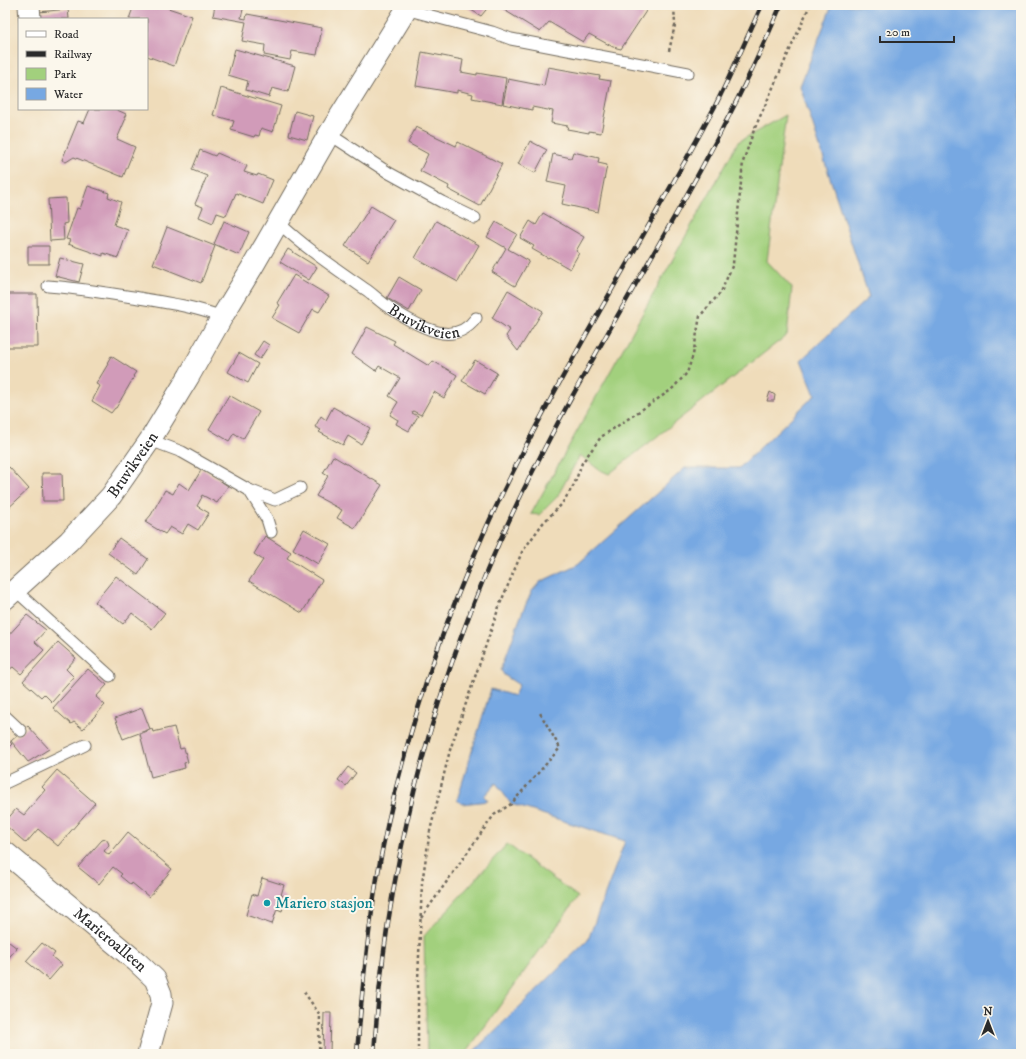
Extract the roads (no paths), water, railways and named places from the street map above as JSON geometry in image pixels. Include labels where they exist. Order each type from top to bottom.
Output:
[{"type":"street","points":[[28,5],[30,18]]},
{"type":"street","name":"Bruvikveien","points":[[10,591],[69,541],[111,496],[150,440],[189,376],[329,134],[407,7]]},
{"type":"street","name":"Marieroalleen","points":[[5,852],[137,962],[155,979],[161,994],[162,1003],[148,1054]]},
{"type":"lane","points":[[407,7],[511,39],[688,73]]},
{"type":"lane","points":[[329,134],[389,173],[475,218]]},
{"type":"lane","name":"Bruvikveien","points":[[278,222],[291,235],[319,257],[387,306],[426,328],[443,333],[457,332],[472,324],[476,318]]},
{"type":"lane","points":[[48,286],[72,288],[182,305],[204,310],[222,317]]},
{"type":"lane","points":[[150,440],[182,452],[250,490],[275,500],[300,488]]},
{"type":"lane","points":[[250,490],[267,519],[271,532]]},
{"type":"lane","name":"Bruvikveien","points":[[10,591],[110,676]]},
{"type":"lane","points":[[5,716],[22,731]]},
{"type":"lane","points":[[5,783],[85,745]]},
{"type":"water","points":[[832,5],[1021,5],[1021,1054],[471,1054],[588,940],[625,841],[511,804],[496,783],[484,796],[488,801],[462,804],[457,800],[491,689],[514,696],[519,685],[504,675],[501,670],[522,613],[532,591],[540,582],[578,564],[685,468],[739,468],[815,395],[801,360],[869,297],[800,86]]},
{"type":"railway","points":[[357,1054],[368,937],[388,822],[406,749],[417,712],[428,676],[454,605],[483,535],[536,426],[714,108],[762,5]]},
{"type":"railway","points":[[374,1054],[381,977],[392,900],[406,825],[425,751],[447,677],[473,605],[503,533],[537,463],[576,389],[712,149],[753,68],[781,5]]},
{"type":"place","name":"Mariero stasjon","points":[[267,903]]}]
